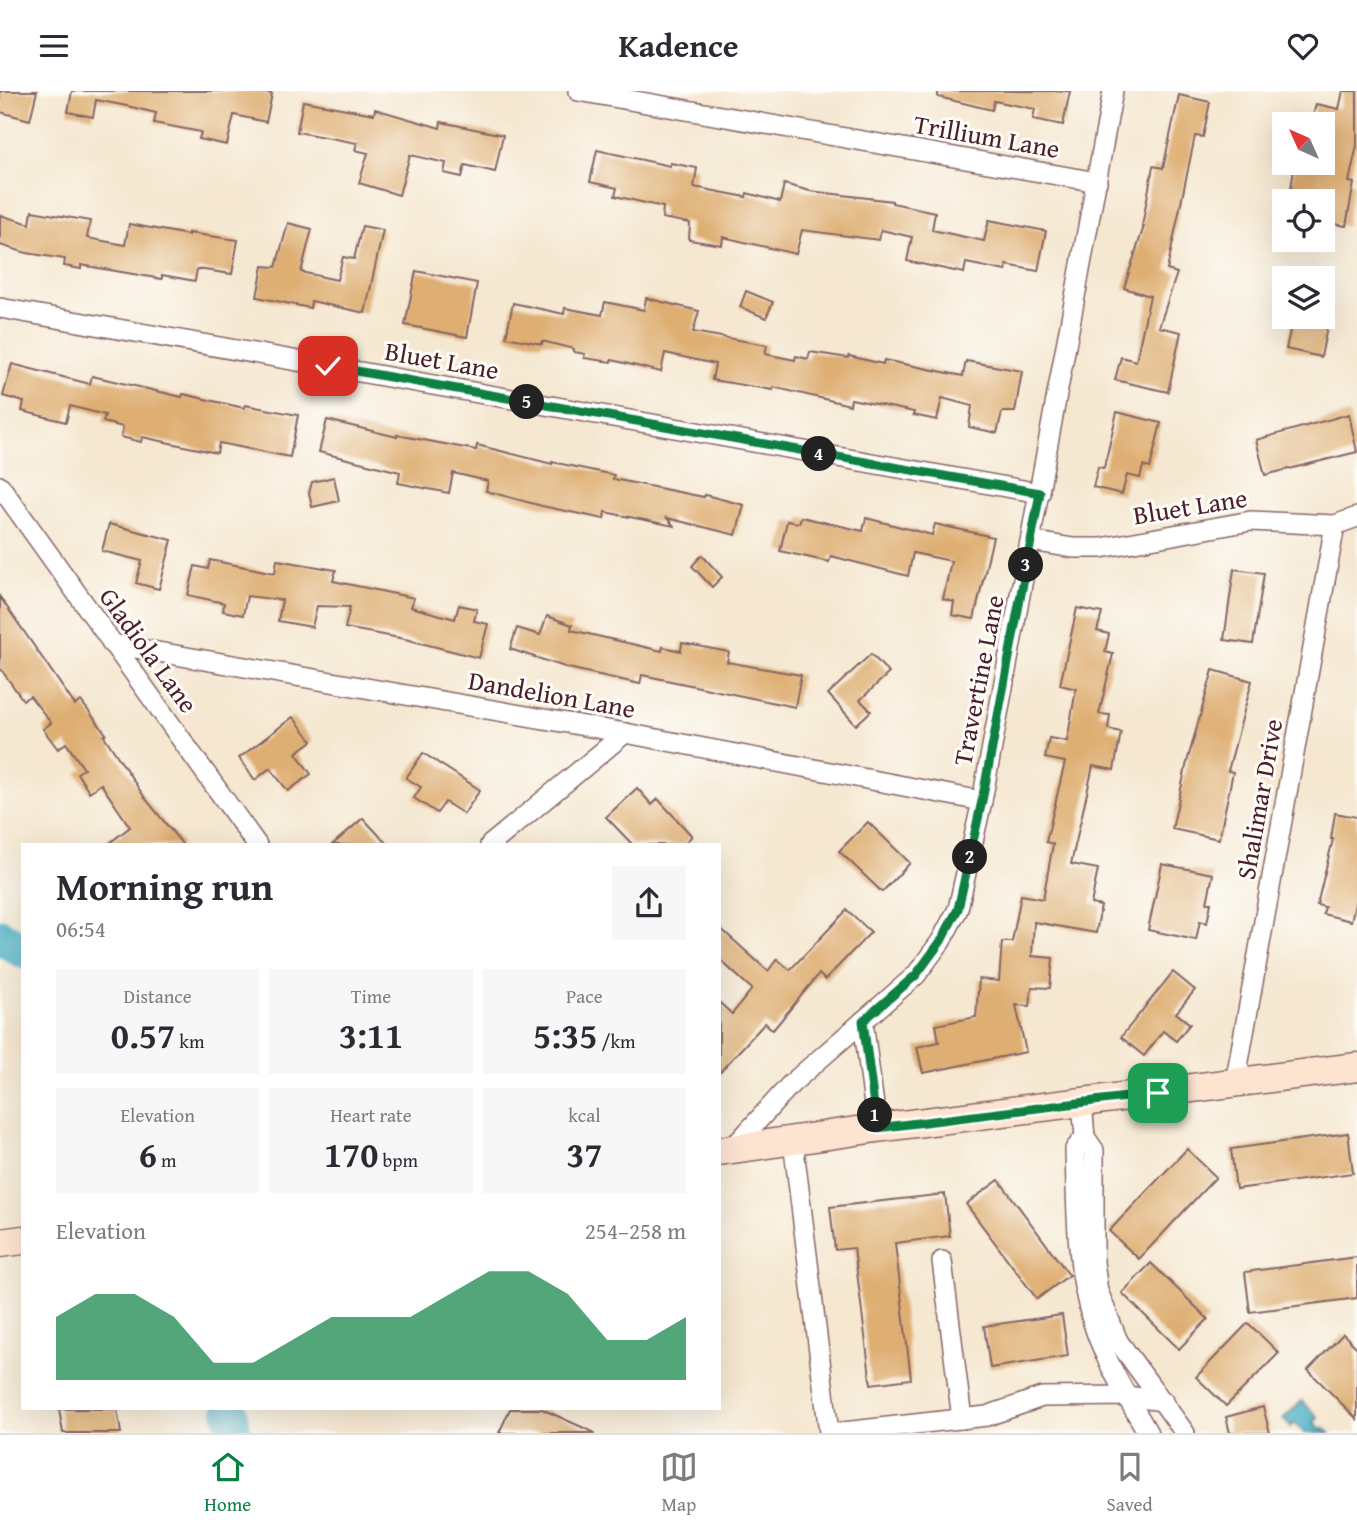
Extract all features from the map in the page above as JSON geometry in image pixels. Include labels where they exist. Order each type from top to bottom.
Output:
[{"type":"main road","points":[[726,1150],[877,1128],[1357,1067]]},
{"type":"main road","points":[[0,1243],[21,1240]]},
{"type":"street","name":"Trillium Lane","points":[[578,91],[1097,182]]},
{"type":"street","name":"Travertine Lane","points":[[726,1150],[791,1084],[916,975],[941,941],[958,909],[982,801],[1113,91]]},
{"type":"street","name":"Bluet Lane","points":[[0,308],[1040,493]]},
{"type":"street","name":"Gladiola Lane","points":[[2,494],[256,843]]},
{"type":"street","name":"Bluet Lane","points":[[1031,541],[1073,548],[1101,548],[1251,521],[1335,525],[1357,517]]},
{"type":"street","name":"Shalimar Drive","points":[[1235,1083],[1335,525]]},
{"type":"street","name":"Dandelion Lane","points":[[112,644],[625,733],[982,801]]},
{"type":"street","points":[[492,843],[625,733]]},
{"type":"street","points":[[863,1021],[877,1128]]},
{"type":"street","points":[[1082,1103],[1085,1137],[1094,1150],[1094,1262],[1098,1291],[1118,1341],[1185,1433]]},
{"type":"street","points":[[1085,1137],[1075,1149],[1079,1258],[1101,1345],[1148,1433]]},
{"type":"street","points":[[793,1141],[832,1433],[986,1416],[1042,1397],[1127,1396],[1163,1401]]},
{"type":"street","points":[[942,1261],[962,1419]]},
{"type":"street","points":[[1116,1377],[1138,1367]]},
{"type":"water","points":[[1302,1401],[1318,1417],[1314,1422],[1330,1433],[1304,1433],[1295,1423],[1291,1427],[1283,1419]]},
{"type":"building","points":[[0,91],[37,91],[30,120],[0,112]]},
{"type":"building","points":[[72,91],[258,91],[272,94],[266,122],[234,115],[227,145],[199,139],[201,132],[154,123],[156,113],[127,106],[96,100],[93,117],[68,112]]},
{"type":"building","points":[[938,91],[1070,91],[1063,125],[1033,119],[1035,109],[994,101],[992,110],[938,97]]},
{"type":"building","points":[[1343,91],[1357,91],[1357,145],[1349,182],[1354,183],[1346,226],[1335,224],[1335,189],[1291,189],[1293,175],[1335,175],[1335,112],[1314,112],[1316,104],[1339,109]]},
{"type":"building","points":[[1179,95],[1210,102],[1203,137],[1195,136],[1167,270],[1177,273],[1159,327],[1181,332],[1168,392],[1115,380],[1121,357],[1136,361],[1150,296],[1124,288],[1144,226],[1153,166],[1163,168]]},
{"type":"building","points":[[303,101],[374,114],[375,109],[440,128],[441,122],[503,135],[495,172],[465,165],[462,177],[444,173],[446,163],[410,155],[399,195],[359,183],[368,153],[355,150],[357,143],[297,132]]},
{"type":"building","points":[[597,150],[670,166],[670,163],[697,168],[694,187],[746,197],[747,193],[780,202],[784,184],[810,191],[892,201],[935,212],[932,230],[984,241],[989,220],[1046,231],[1038,271],[1007,265],[1006,271],[966,263],[964,273],[907,261],[912,237],[881,230],[879,240],[802,230],[796,254],[723,237],[722,245],[689,240],[690,223],[662,218],[663,207],[615,196],[617,188],[590,182]]},
{"type":"building","points":[[32,211],[90,221],[87,238],[125,245],[129,224],[188,235],[238,240],[232,274],[197,269],[195,281],[162,275],[162,279],[81,265],[81,269],[64,266],[65,259],[27,253],[0,245],[0,215],[30,224]]},
{"type":"building","points":[[288,223],[312,229],[301,272],[337,280],[343,257],[354,259],[362,226],[383,230],[365,313],[311,301],[310,308],[257,297],[263,266],[276,267]]},
{"type":"building","points":[[416,271],[477,283],[467,337],[405,325]]},
{"type":"building","points":[[746,291],[773,302],[766,318],[740,307]]},
{"type":"building","points":[[646,298],[699,311],[693,332],[767,345],[765,354],[795,360],[796,356],[808,359],[810,352],[849,356],[883,364],[884,360],[963,376],[966,361],[1022,371],[1015,412],[1002,412],[997,433],[969,427],[972,406],[942,398],[937,420],[913,415],[914,412],[851,399],[850,405],[773,387],[773,390],[712,380],[715,364],[665,353],[661,372],[612,360],[584,358],[585,354],[574,352],[574,349],[542,341],[542,344],[506,337],[513,303],[564,314],[565,308],[602,315],[605,302],[644,310]]},
{"type":"building","points":[[1290,329],[1327,329],[1321,357],[1286,349]]},
{"type":"building","points":[[12,364],[90,384],[92,376],[182,397],[183,394],[244,408],[245,405],[298,415],[290,457],[219,443],[217,453],[142,437],[141,442],[121,437],[123,427],[103,422],[105,415],[70,406],[66,422],[22,411],[24,402],[3,396]]},
{"type":"building","points":[[1117,412],[1161,423],[1150,468],[1143,466],[1140,478],[1127,475],[1122,494],[1093,487],[1098,467],[1104,468]]},
{"type":"building","points":[[1349,414],[1357,452],[1265,475],[1256,440]]},
{"type":"building","points":[[327,420],[397,437],[476,450],[477,445],[552,464],[614,475],[613,479],[704,497],[705,495],[744,505],[736,535],[667,518],[674,526],[605,512],[604,519],[542,506],[486,491],[488,481],[453,473],[449,493],[398,483],[400,472],[319,452]]},
{"type":"building","points":[[334,477],[339,501],[312,507],[309,493],[312,482]]},
{"type":"building","points":[[801,517],[863,531],[866,518],[932,535],[935,524],[993,537],[974,619],[952,615],[954,602],[943,599],[951,561],[913,553],[908,576],[831,556],[829,562],[780,551],[787,521],[799,523]]},
{"type":"building","points":[[109,524],[172,540],[159,589],[136,583],[142,561],[102,551]]},
{"type":"building","points":[[702,555],[722,577],[712,587],[692,566]]},
{"type":"building","points":[[210,560],[275,573],[277,560],[336,570],[333,581],[414,598],[411,607],[455,619],[459,605],[477,609],[474,621],[488,624],[479,658],[405,639],[345,628],[350,607],[317,606],[312,627],[278,621],[282,600],[247,596],[243,615],[223,611],[224,603],[188,595],[195,566],[208,569]]},
{"type":"building","points":[[1234,569],[1264,573],[1253,644],[1224,640]]},
{"type":"building","points":[[0,597],[75,705],[81,701],[106,734],[104,736],[145,798],[181,843],[110,843],[130,827],[101,784],[89,792],[77,773],[84,769],[66,743],[58,749],[43,729],[51,723],[30,696],[23,700],[0,668]]},
{"type":"building","points":[[1077,608],[1102,613],[1097,631],[1109,634],[1105,652],[1113,654],[1099,714],[1110,715],[1108,729],[1121,732],[1114,770],[1093,766],[1071,864],[1098,869],[1091,904],[1101,906],[1096,933],[1034,922],[1032,956],[1053,958],[1050,988],[1032,987],[1030,1006],[1016,1005],[1026,1052],[923,1073],[917,1047],[939,1042],[936,1025],[976,1017],[979,979],[999,981],[1002,942],[1012,942],[1021,895],[1043,899],[1053,844],[1046,842],[1065,762],[1045,758],[1049,738],[1067,741],[1076,689],[1060,685]]},
{"type":"building","points":[[547,616],[572,625],[571,630],[662,651],[663,647],[681,651],[682,643],[729,652],[727,662],[801,675],[795,707],[642,675],[640,684],[568,668],[510,649],[517,628],[540,635]]},
{"type":"building","points":[[871,654],[889,673],[860,700],[871,711],[856,725],[828,694]]},
{"type":"building","points":[[1213,670],[1252,681],[1228,771],[1233,772],[1219,839],[1172,829],[1187,762]]},
{"type":"building","points":[[293,717],[312,741],[296,753],[311,774],[288,791],[270,768],[255,780],[239,758]]},
{"type":"building","points":[[423,753],[480,790],[464,814],[445,802],[437,813],[414,798],[421,787],[406,778]]},
{"type":"building","points":[[637,788],[652,805],[658,799],[692,836],[685,843],[631,843],[606,817]]},
{"type":"building","points":[[1335,813],[1357,817],[1357,896],[1351,921],[1323,914],[1325,907],[1317,905],[1333,839]]},
{"type":"building","points":[[363,818],[386,843],[334,843]]},
{"type":"building","points":[[868,822],[910,863],[882,892],[839,851]]},
{"type":"building","points":[[1162,864],[1213,874],[1207,903],[1211,903],[1207,923],[1200,921],[1196,940],[1148,930]]},
{"type":"building","points":[[847,910],[871,932],[825,980],[819,974],[773,1030],[765,1023],[721,1071],[721,1004],[732,1014],[752,989],[721,961],[721,929],[768,971],[777,959],[790,970]]},
{"type":"building","points":[[1173,972],[1195,990],[1176,1013],[1190,1024],[1176,1041],[1163,1031],[1144,1056],[1121,1037]]},
{"type":"building","points":[[1348,1133],[1353,1173],[1236,1189],[1231,1149]]},
{"type":"building","points":[[1187,1149],[1216,1177],[1139,1259],[1109,1231]]},
{"type":"building","points":[[999,1180],[1069,1275],[1037,1299],[966,1204]]},
{"type":"building","points":[[945,1194],[950,1236],[895,1243],[911,1379],[871,1384],[854,1248],[835,1250],[830,1207]]},
{"type":"building","points":[[1357,1257],[1357,1298],[1250,1312],[1245,1272]]},
{"type":"building","points":[[1151,1263],[1208,1319],[1179,1349],[1122,1293]]},
{"type":"building","points":[[1062,1315],[1068,1356],[990,1368],[984,1326]]},
{"type":"building","points":[[1248,1323],[1279,1353],[1226,1406],[1196,1377]]},
{"type":"building","points":[[1343,1334],[1357,1348],[1357,1419],[1308,1370]]},
{"type":"building","points":[[1263,1407],[1270,1433],[1230,1433],[1226,1417]]},
{"type":"building","points":[[59,1410],[117,1410],[121,1433],[63,1433]]},
{"type":"building","points":[[510,1410],[544,1410],[595,1433],[499,1433]]},
{"type":"waterway","points":[[0,936],[21,950]]},
{"type":"waterway","points":[[230,1410],[234,1433]]},
{"type":"route","points":[[328,366],[1040,493],[982,801],[958,909],[941,941],[916,975],[863,1021],[877,1128],[1158,1093]]}]
